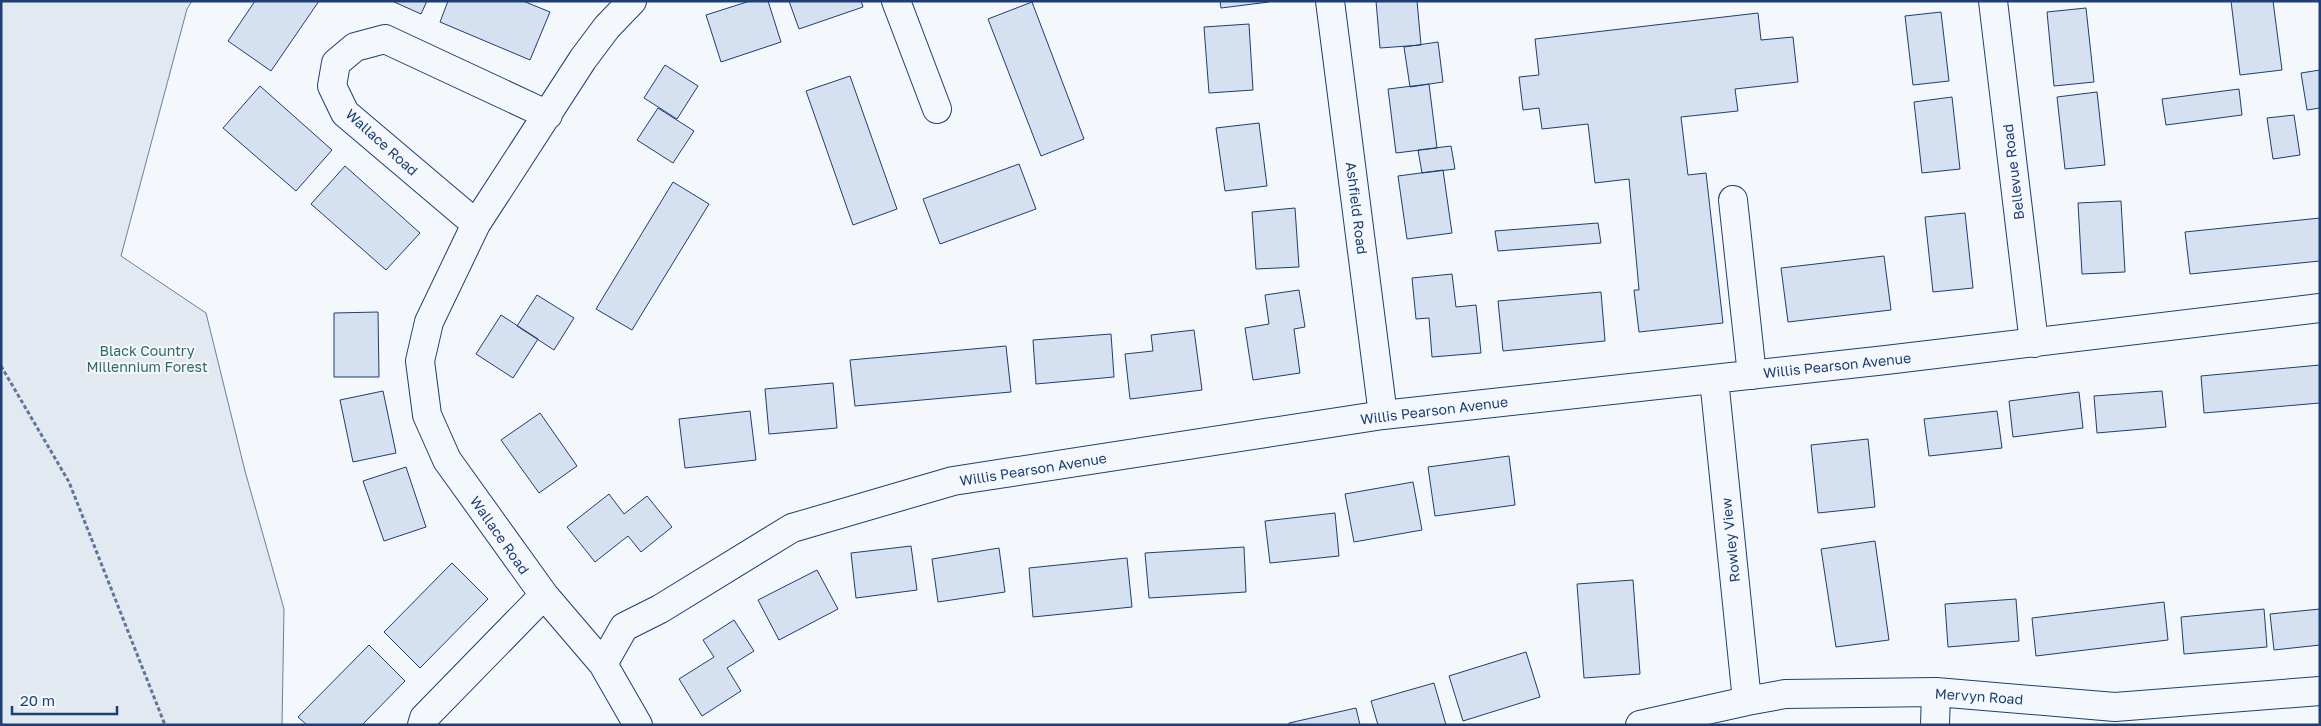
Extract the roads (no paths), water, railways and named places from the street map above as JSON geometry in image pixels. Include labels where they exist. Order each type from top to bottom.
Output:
[{"type":"street","name":"Wallace Road","points":[[631,723],[603,664],[544,596],[447,460],[427,415],[420,361],[429,322],[476,224],[583,59],[607,27],[632,1]]},
{"type":"street","points":[[896,1],[937,109]]},
{"type":"street","name":"Ashfield Road","points":[[1330,1],[1383,415]]},
{"type":"street","name":"Bellevue Road","points":[[1993,1],[2034,343]]},
{"type":"street","name":"Wallace Road","points":[[476,224],[345,113],[332,86],[336,63],[356,46],[385,39],[548,114]]},
{"type":"street","points":[[1733,200],[1752,375]]},
{"type":"street","name":"Willis Pearson Avenue","points":[[603,664],[624,627],[660,609],[792,528],[953,481],[1383,415],[2034,343],[2320,308]]},
{"type":"street","name":"Rowley View","points":[[1714,379],[1747,701]]},
{"type":"street","points":[[422,725],[424,718],[544,596]]},
{"type":"street","name":"Mervyn Road","points":[[1640,725],[1786,694],[1936,692],[2115,708],[2320,691]]},
{"type":"street","points":[[1935,725],[1936,692]]},
{"type":"park label","name":"Black Country Millennium Forest","points":[[147,358]]}]
